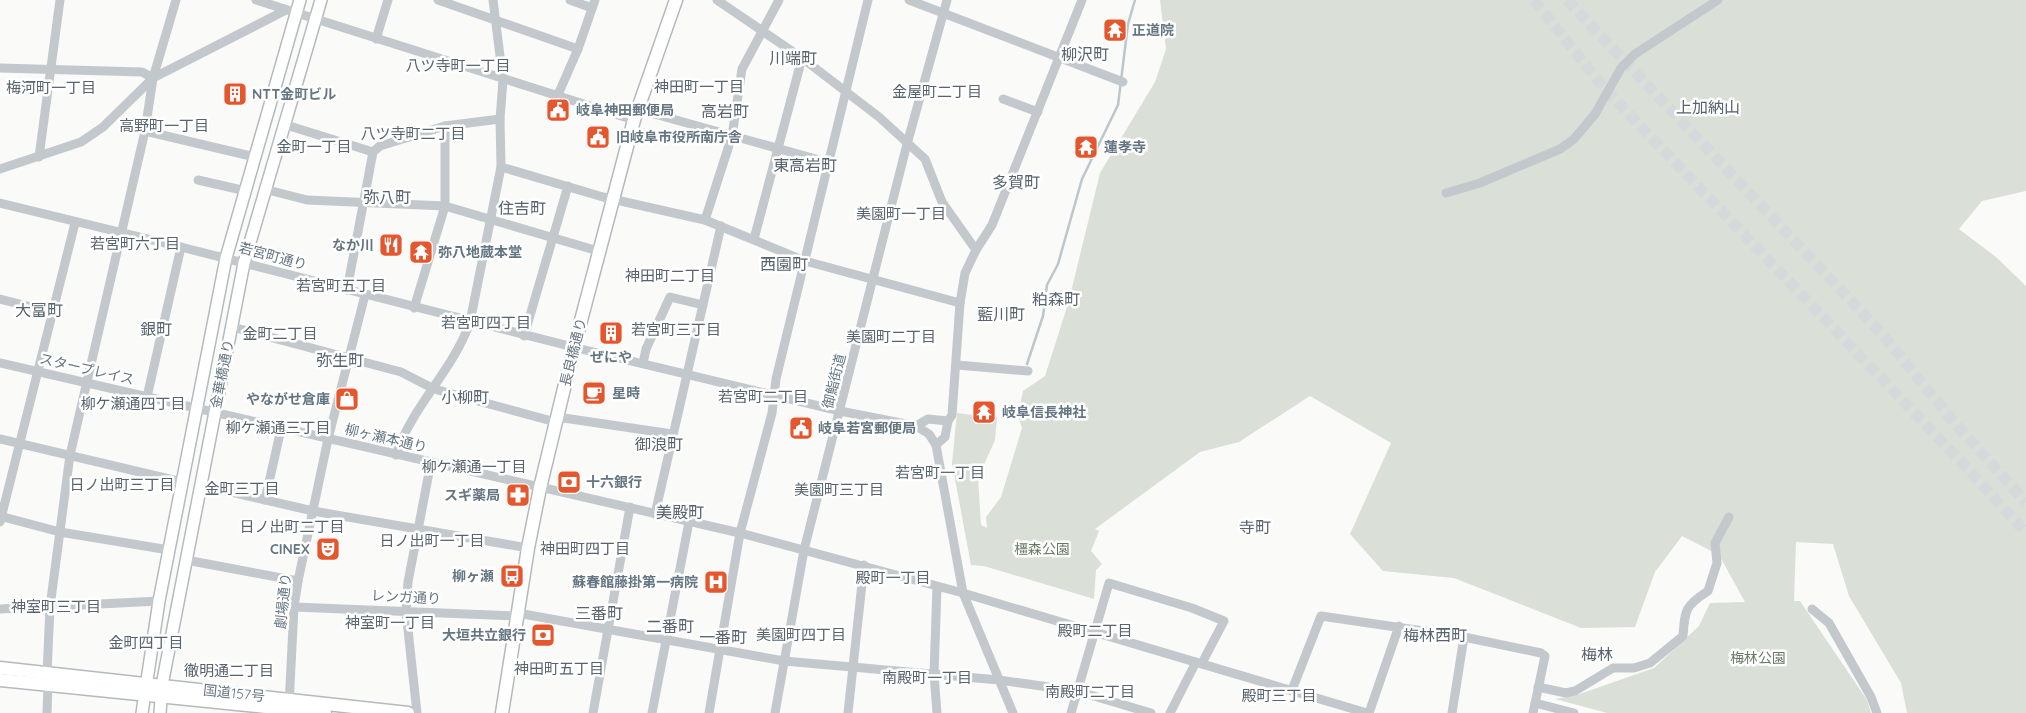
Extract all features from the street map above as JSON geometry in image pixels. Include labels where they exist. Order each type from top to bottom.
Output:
[{"type":"highway","name":"長良橋通り","points":[[509,713],[528,548],[634,120],[676,0]]},
{"type":"highway","name":"長良橋通り","points":[[502,713],[543,488],[564,418],[598,251],[683,0]]},
{"type":"highway","name":"国道157号","points":[[0,668],[48,679],[162,691],[326,713]]},
{"type":"highway","name":"国道157号","points":[[0,680],[48,679]]},
{"type":"highway","name":"国道157号","points":[[289,707],[408,713]]},
{"type":"main road","name":"金華橋通り","points":[[142,713],[159,601],[226,258],[255,157],[291,12],[300,0]]},
{"type":"main road","name":"金華橋通り","points":[[160,713],[162,691],[186,560],[244,263],[283,124],[322,0]]},
{"type":"street","points":[[39,157],[60,0]]},
{"type":"street","points":[[47,713],[50,607],[70,455],[120,232],[145,131],[153,78],[176,0]]},
{"type":"street","points":[[256,0],[502,80],[634,120]]},
{"type":"street","points":[[376,39],[388,0]]},
{"type":"street","points":[[438,0],[578,49]]},
{"type":"street","points":[[396,455],[407,427],[434,389],[464,340],[470,322],[501,166],[500,119],[502,80],[493,0]]},
{"type":"street","points":[[557,97],[578,49],[594,4],[570,0]]},
{"type":"street","points":[[718,0],[802,58],[878,117],[925,159],[942,202],[976,250]]},
{"type":"street","points":[[705,220],[732,136],[742,69],[779,0]]},
{"type":"street","points":[[709,713],[740,533],[772,413],[776,379],[830,163],[845,92],[868,0]]},
{"type":"street","points":[[909,0],[1123,82]]},
{"type":"street","name":"御鮨街道","points":[[774,713],[804,550],[908,144],[947,0]]},
{"type":"street","points":[[936,445],[945,438],[948,421],[952,416],[960,303],[965,273],[976,250],[992,225],[1082,0]]},
{"type":"street","points":[[1446,194],[1480,183],[1560,149],[1574,139],[1594,114],[1621,68],[1635,54],[1718,0]]},
{"type":"street","points":[[0,168],[81,142],[103,127],[153,78],[291,12]]},
{"type":"street","points":[[754,239],[802,58]]},
{"type":"street","points":[[0,68],[142,72],[153,78]]},
{"type":"street","points":[[1003,99],[1038,112]]},
{"type":"street","points":[[644,111],[830,163]]},
{"type":"street","points":[[347,290],[373,152],[380,146],[445,126],[500,119]]},
{"type":"street","points":[[283,124],[373,152]]},
{"type":"street","points":[[414,308],[445,206],[445,126]]},
{"type":"street","points":[[145,131],[255,157]]},
{"type":"street","points":[[501,166],[568,186],[705,220],[805,261],[960,303]]},
{"type":"street","points":[[198,180],[246,191]]},
{"type":"street","points":[[524,336],[568,186]]},
{"type":"street","points":[[264,189],[307,200],[445,206],[598,251]]},
{"type":"street","name":"若宮町通り","points":[[0,203],[226,258],[365,296],[524,336],[840,411],[916,426]]},
{"type":"street","points":[[75,222],[0,518],[60,532],[169,550]]},
{"type":"street","points":[[655,514],[721,226]]},
{"type":"street","points":[[147,397],[181,247]]},
{"type":"street","name":"劇場通り","points":[[289,707],[294,607],[298,581],[328,439],[365,296]]},
{"type":"street","points":[[643,363],[646,348],[670,297],[703,305]]},
{"type":"street","points":[[0,299],[51,312]]},
{"type":"street","points":[[240,329],[401,372],[434,389],[548,420]]},
{"type":"street","name":"スタープレイス","points":[[0,363],[197,410]]},
{"type":"street","points":[[957,365],[1028,371]]},
{"type":"street","name":"柳ヶ瀬本通り","points":[[197,410],[630,507],[864,565],[1368,713]]},
{"type":"street","points":[[564,418],[672,434]]},
{"type":"street","points":[[948,421],[928,419],[916,426],[929,434],[936,445],[963,594],[1013,713]]},
{"type":"street","points":[[264,500],[281,429]]},
{"type":"street","points":[[0,439],[182,482]]},
{"type":"street","points":[[417,713],[406,611],[408,582],[416,530],[431,462]]},
{"type":"street","points":[[201,486],[313,511],[528,548]]},
{"type":"street","points":[[592,713],[630,507]]},
{"type":"street","points":[[1538,687],[1566,693],[1575,691],[1613,668],[1634,668],[1650,663],[1682,636],[1685,610],[1690,603],[1708,591],[1717,563],[1715,543],[1729,517]]},
{"type":"street","points":[[652,713],[689,522]]},
{"type":"street","points":[[186,560],[298,581]]},
{"type":"street","points":[[848,713],[864,565]]},
{"type":"street","points":[[1071,713],[1109,583],[1192,608],[1224,621],[1170,713]]},
{"type":"street","points":[[937,587],[934,674],[937,713]]},
{"type":"street","points":[[0,609],[159,601]]},
{"type":"street","name":"レンガ通り","points":[[294,607],[519,615],[784,661],[999,680],[1077,691],[1151,713]]},
{"type":"street","points":[[1812,609],[1829,623],[1871,697],[1877,713]]},
{"type":"street","points":[[1292,690],[1321,616],[1399,626],[1541,653],[1545,656],[1533,713]]},
{"type":"street","points":[[1368,713],[1399,626]]},
{"type":"street","points":[[1452,713],[1464,637]]},
{"type":"street","points":[[1329,713],[1330,702]]},
{"type":"street","points":[[1535,703],[1574,713]]},
{"type":"green space","points":[[1160,0],[2026,0],[2026,191],[1982,201],[1959,229],[1996,257],[2026,286],[2026,713],[1907,713],[1901,683],[1849,596],[1833,544],[1796,542],[1794,601],[1800,601],[1867,700],[1871,713],[1607,713],[1555,699],[1574,696],[1654,668],[1699,626],[1710,603],[1745,602],[1719,555],[1682,536],[1655,572],[1635,627],[1581,628],[1454,578],[1383,571],[1350,534],[1391,443],[1310,396],[1239,442],[1200,452],[1095,529],[1099,531],[1091,551],[1102,564],[1096,570],[1094,599],[984,566],[971,565],[952,463],[957,413],[997,418],[995,440],[978,478],[981,525],[987,528],[986,517],[1001,497],[1022,428],[1018,416],[1023,391],[1045,376],[1068,304],[1100,173],[1155,82],[1166,49]]},
{"type":"waterway","points":[[1027,364],[1043,316],[1047,285],[1058,264],[1082,179],[1118,105],[1128,24],[1135,0]]},
{"type":"tunnel","points":[[1534,0],[1604,88],[1967,468],[2026,533]]},
{"type":"tunnel","points":[[1567,0],[1883,335],[1950,418],[2026,502]]},
{"type":"place","name":"正道院","points":[[1115,30]]},
{"type":"place","name":"NTT金町ビル","points":[[235,94]]},
{"type":"place","name":"岐阜神田郵便局","points":[[558,110]]},
{"type":"place","name":"旧岐阜市役所南庁舎","points":[[598,137]]},
{"type":"place","name":"蓮孝寺","points":[[1086,147]]},
{"type":"place","name":"なか川","points":[[391,245]]},
{"type":"place","name":"弥八地蔵本堂","points":[[421,252]]},
{"type":"place","name":"ぜにや","points":[[611,333]]},
{"type":"place","name":"星時","points":[[594,393]]},
{"type":"place","name":"やながせ倉庫","points":[[347,399]]},
{"type":"place","name":"岐阜信長神社","points":[[984,412]]},
{"type":"place","name":"岐阜若宮郵便局","points":[[801,428]]},
{"type":"place","name":"十六銀行","points":[[569,482]]},
{"type":"place","name":"スギ薬局","points":[[518,495]]},
{"type":"place","name":"CINEX","points":[[328,549]]},
{"type":"place","name":"柳ヶ瀬","points":[[512,576]]},
{"type":"place","name":"蘇春館藤掛第一病院","points":[[716,582]]},
{"type":"place","name":"大垣共立銀行","points":[[543,635]]},
{"type":"district","name":"柳沢町","points":[[1085,54]]},
{"type":"district","name":"川端町","points":[[793,58]]},
{"type":"district","name":"八ツ寺町一丁目","points":[[458,65]]},
{"type":"district","name":"神田町一丁目","points":[[699,86]]},
{"type":"district","name":"梅河町一丁目","points":[[51,87]]},
{"type":"district","name":"金屋町二丁目","points":[[937,91]]},
{"type":"district","name":"上加納山","points":[[1708,107]]},
{"type":"district","name":"高岩町","points":[[725,111]]},
{"type":"district","name":"高野町一丁目","points":[[164,125]]},
{"type":"district","name":"八ツ寺町二丁目","points":[[413,133]]},
{"type":"district","name":"金町一丁目","points":[[314,146]]},
{"type":"district","name":"東高岩町","points":[[805,165]]},
{"type":"district","name":"多賀町","points":[[1016,182]]},
{"type":"district","name":"弥八町","points":[[387,197]]},
{"type":"district","name":"住吉町","points":[[522,208]]},
{"type":"district","name":"美園町一丁目","points":[[901,213]]},
{"type":"district","name":"若宮町六丁目","points":[[135,243]]},
{"type":"district","name":"西園町","points":[[784,264]]},
{"type":"district","name":"神田町二丁目","points":[[670,275]]},
{"type":"district","name":"若宮町五丁目","points":[[341,285]]},
{"type":"district","name":"粕森町","points":[[1056,299]]},
{"type":"district","name":"大富町","points":[[39,310]]},
{"type":"district","name":"藍川町","points":[[1001,314]]},
{"type":"district","name":"若宮町四丁目","points":[[486,322]]},
{"type":"district","name":"銀町","points":[[156,329]]},
{"type":"district","name":"若宮町三丁目","points":[[676,329]]},
{"type":"district","name":"金町二丁目","points":[[280,333]]},
{"type":"district","name":"美園町二丁目","points":[[891,336]]},
{"type":"district","name":"弥生町","points":[[340,360]]},
{"type":"district","name":"若宮町二丁目","points":[[763,396]]},
{"type":"district","name":"小柳町","points":[[465,397]]},
{"type":"district","name":"柳ケ瀬通四丁目","points":[[133,403]]},
{"type":"district","name":"柳ケ瀬通三丁目","points":[[278,427]]},
{"type":"district","name":"御浪町","points":[[659,444]]},
{"type":"district","name":"柳ケ瀬通一丁目","points":[[474,466]]},
{"type":"district","name":"若宮町一丁目","points":[[940,472]]},
{"type":"district","name":"日ノ出町三丁目","points":[[122,484]]},
{"type":"district","name":"金町三丁目","points":[[242,488]]},
{"type":"district","name":"美園町三丁目","points":[[839,489]]},
{"type":"district","name":"美殿町","points":[[680,512]]},
{"type":"district","name":"日ノ出町二丁目","points":[[292,526]]},
{"type":"district","name":"寺町","points":[[1255,527]]},
{"type":"district","name":"日ノ出町一丁目","points":[[432,540]]},
{"type":"district","name":"神田町四丁目","points":[[585,548]]},
{"type":"district","name":"殿町一丁目","points":[[893,577]]},
{"type":"district","name":"神室町三丁目","points":[[56,606]]},
{"type":"district","name":"三番町","points":[[599,613]]},
{"type":"district","name":"神室町一丁目","points":[[390,622]]},
{"type":"district","name":"二番町","points":[[670,626]]},
{"type":"district","name":"殿町二丁目","points":[[1095,630]]},
{"type":"district","name":"美園町四丁目","points":[[801,634]]},
{"type":"district","name":"梅林西町","points":[[1435,635]]},
{"type":"district","name":"一番町","points":[[723,637]]},
{"type":"district","name":"金町四丁目","points":[[146,642]]},
{"type":"district","name":"梅林","points":[[1597,654]]},
{"type":"district","name":"神田町五丁目","points":[[559,668]]},
{"type":"district","name":"徹明通二丁目","points":[[229,670]]},
{"type":"district","name":"南殿町一丁目","points":[[927,677]]},
{"type":"district","name":"南殿町二丁目","points":[[1090,691]]},
{"type":"district","name":"殿町三丁目","points":[[1279,695]]},
{"type":"park label","name":"橿森公園","points":[[1042,549]]},
{"type":"park label","name":"梅林公園","points":[[1758,658]]}]
